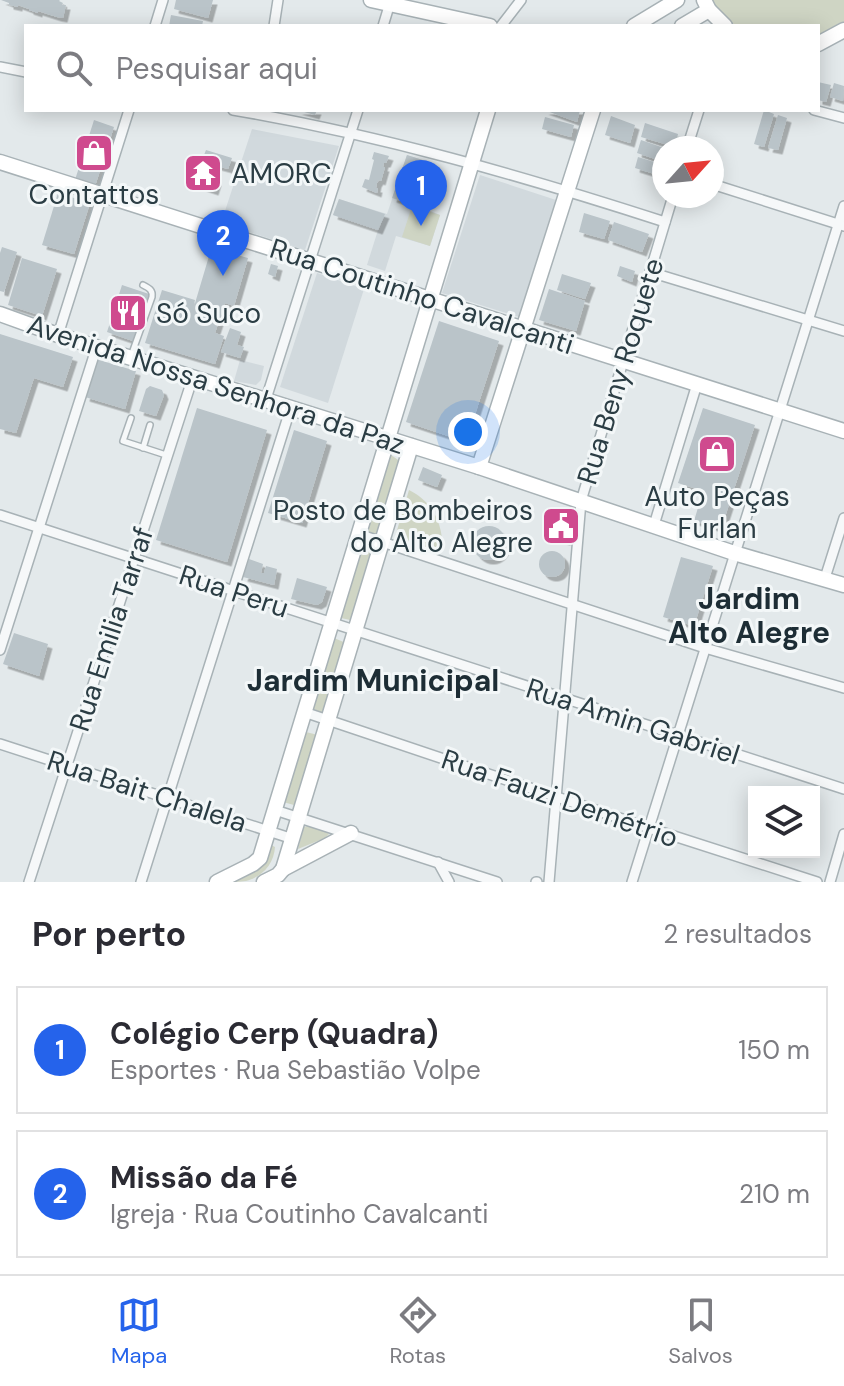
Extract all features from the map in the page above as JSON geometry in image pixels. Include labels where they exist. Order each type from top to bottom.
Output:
[{"type":"main road","points":[[371,0],[482,24]]},
{"type":"main road","points":[[637,24],[677,0]]},
{"type":"main road","points":[[684,24],[707,5],[723,24]]},
{"type":"main road","points":[[820,43],[842,33]]},
{"type":"main road","points":[[217,882],[260,858],[487,112]]},
{"type":"main road","points":[[479,467],[592,112]]},
{"type":"main road","name":"Rua Coutinho Cavalcanti","points":[[0,162],[844,431]]},
{"type":"main road","name":"Avenida Nossa Senhora da Paz","points":[[0,314],[479,467],[734,553],[844,585]]},
{"type":"main road","points":[[264,882],[283,869],[411,446]]},
{"type":"main road","points":[[283,869],[351,833]]},
{"type":"street","points":[[156,24],[163,0]]},
{"type":"street","points":[[274,24],[278,0]]},
{"type":"street","points":[[503,24],[521,0]]},
{"type":"street","points":[[384,24],[391,2]]},
{"type":"street","points":[[0,67],[24,72]]},
{"type":"street","points":[[58,335],[128,112]]},
{"type":"street","points":[[257,112],[470,162],[665,222]]},
{"type":"street","points":[[266,399],[357,112]]},
{"type":"street","points":[[691,136],[698,112]]},
{"type":"street","points":[[820,112],[844,118]]},
{"type":"street","points":[[724,188],[841,225]]},
{"type":"street","points":[[632,882],[734,553],[841,225],[844,206]]},
{"type":"street","name":"Rua Beny Roquete","points":[[549,882],[581,501],[669,208]]},
{"type":"street","points":[[650,272],[844,331]]},
{"type":"street","points":[[0,650],[97,346]]},
{"type":"street","name":"Rua Emilia Tarraf","points":[[29,882],[193,377]]},
{"type":"street","points":[[654,525],[697,384]]},
{"type":"street","points":[[141,882],[291,407]]},
{"type":"street","name":"Rua Peru","points":[[0,515],[331,622]]},
{"type":"street","points":[[825,578],[844,518]]},
{"type":"street","points":[[358,534],[705,648],[844,688]]},
{"type":"street","name":"Rua Amin Gabriel","points":[[331,622],[844,789]]},
{"type":"street","name":"Rua Fauzi Demétrio","points":[[304,712],[817,882]]},
{"type":"street","name":"Rua Bait Chalela","points":[[0,744],[293,839]]},
{"type":"street","points":[[275,810],[497,882]]},
{"type":"street","points":[[830,882],[844,834]]},
{"type":"street","points":[[438,862],[449,882]]},
{"type":"lane","points":[[131,357],[153,293],[143,285]]},
{"type":"lane","points":[[131,418],[123,441],[167,455]]},
{"type":"lane","points":[[143,448],[150,425]]},
{"type":"shaded area","points":[[252,129],[339,146],[305,250],[221,223]]},
{"type":"shaded area","points":[[407,155],[435,164],[421,207],[440,215],[430,246],[396,236],[385,271],[367,265],[378,230],[333,215],[339,199],[387,214]]},
{"type":"shaded area","points":[[480,175],[556,200],[519,317],[442,293]]},
{"type":"shaded area","points":[[317,273],[364,289],[328,403],[280,387]]},
{"type":"shaded area","points":[[240,360],[264,366],[261,380],[256,385],[234,381]]},
{"type":"green space","points":[[710,0],[844,0],[844,23],[820,36],[820,24],[734,24]]},
{"type":"green space","points":[[412,206],[440,215],[430,246],[402,237]]},
{"type":"green space","points":[[391,455],[401,462],[350,620],[341,618]]},
{"type":"green space","points":[[409,490],[425,501],[435,515],[441,533],[442,552],[395,537]]},
{"type":"green space","points":[[334,638],[346,643],[324,714],[312,708]]},
{"type":"green space","points":[[306,732],[318,735],[294,805],[283,802]]},
{"type":"green space","points":[[304,827],[329,834],[298,849]]},
{"type":"green space","points":[[271,845],[275,847],[272,859],[262,873],[246,881],[225,882]]},
{"type":"building","points":[[1,0],[60,0],[62,5],[66,5],[63,18],[9,5]]},
{"type":"building","points":[[176,0],[213,0],[208,18],[174,9]]},
{"type":"building","points":[[171,15],[203,21],[202,24],[169,24]]},
{"type":"building","points":[[820,82],[831,85],[826,102],[820,100]]},
{"type":"building","points":[[834,83],[844,86],[843,101],[830,97]]},
{"type":"building","points":[[550,112],[580,112],[577,122]]},
{"type":"building","points":[[763,112],[774,114],[764,147],[754,144]]},
{"type":"building","points":[[778,115],[787,118],[778,150],[768,148]]},
{"type":"building","points":[[611,116],[635,125],[630,143],[605,135]]},
{"type":"building","points":[[545,117],[574,125],[571,137],[542,129]]},
{"type":"building","name":"Contattos","points":[[94,120],[114,127],[95,186],[75,180]]},
{"type":"building","points":[[645,123],[678,134],[652,136],[652,140],[641,137]]},
{"type":"building","points":[[641,140],[652,144],[652,158],[637,153]]},
{"type":"building","name":"AMORC","points":[[206,150],[232,158],[228,169],[217,166],[212,180],[217,181],[214,191],[199,186],[201,180],[191,177],[197,158],[202,160]]},
{"type":"building","points":[[374,152],[389,156],[384,163],[381,181],[377,183],[377,193],[362,187],[365,179],[369,180]]},
{"type":"building","points":[[407,155],[435,164],[420,207],[392,198]]},
{"type":"building","points":[[638,157],[652,161],[652,173],[635,168]]},
{"type":"building","points":[[58,193],[90,203],[74,254],[42,245]]},
{"type":"building","points":[[339,199],[385,214],[378,230],[333,215]]},
{"type":"building","points":[[584,213],[610,221],[604,239],[579,232]]},
{"type":"building","points":[[614,222],[649,234],[642,252],[608,240]]},
{"type":"building","points":[[217,241],[232,245],[230,253],[248,258],[234,306],[225,303],[215,333],[224,336],[215,364],[145,343],[162,290],[195,300],[193,310],[212,246],[215,248]]},
{"type":"building","points":[[2,247],[17,252],[4,292],[0,291]]},
{"type":"building","points":[[22,258],[57,269],[42,316],[8,305]]},
{"type":"building","points":[[271,264],[278,266],[275,277],[268,274]]},
{"type":"building","points":[[620,266],[635,271],[632,282],[617,276]]},
{"type":"building","points":[[562,274],[591,283],[585,299],[557,290]]},
{"type":"building","name":"Só Suco","points":[[122,285],[149,294],[133,341],[107,332]]},
{"type":"building","points":[[549,289],[585,301],[576,331],[539,320]]},
{"type":"building","points":[[439,321],[499,341],[466,442],[406,422]]},
{"type":"building","points":[[230,328],[241,332],[237,345],[244,347],[240,358],[221,352]]},
{"type":"building","points":[[0,334],[73,357],[63,387],[34,378],[16,433],[0,429]]},
{"type":"building","points":[[99,360],[136,371],[125,409],[85,397]]},
{"type":"building","points":[[150,386],[162,390],[164,395],[156,416],[139,411],[146,389]]},
{"type":"building","points":[[197,408],[267,430],[227,562],[156,540]]},
{"type":"building","name":"Auto Peças Furlan","points":[[703,408],[755,425],[721,529],[694,521],[703,491],[678,483]]},
{"type":"building","points":[[294,430],[327,441],[302,523],[268,513]]},
{"type":"building","points":[[423,467],[442,475],[437,487],[418,480]]},
{"type":"building","name":"Posto de Bombeiros do Alto Alegre","points":[[550,512],[576,520],[571,540],[548,536],[553,520],[549,519]]},
{"type":"building","points":[[489,526],[501,531],[506,543],[501,555],[489,560],[477,555],[472,543],[477,531]]},
{"type":"building","points":[[552,551],[561,555],[565,564],[561,573],[552,577],[543,573],[539,564],[543,555]]},
{"type":"building","points":[[681,557],[713,566],[694,626],[663,617]]},
{"type":"building","points":[[249,559],[263,564],[261,573],[264,573],[266,566],[277,569],[274,585],[243,577]]},
{"type":"building","points":[[297,578],[327,587],[322,602],[317,605],[291,599]]},
{"type":"building","points":[[14,633],[48,644],[39,676],[3,664]]},
{"type":"place","name":"Contattos","points":[[94,153]]},
{"type":"place","name":"AMORC","points":[[203,173]]},
{"type":"place","name":"Colégio Cerp (Quadra)","points":[[421,226]]},
{"type":"place","name":"Missão da Fé","points":[[223,276]]},
{"type":"place","name":"Só Suco","points":[[128,313]]},
{"type":"place","name":"Auto Peças Furlan","points":[[717,454]]},
{"type":"place","name":"Posto de Bombeiros do Alto Alegre","points":[[561,526]]},
{"type":"district","name":"Jardim Alto Alegre","points":[[749,616]]},
{"type":"district","name":"Jardim Municipal","points":[[373,681]]}]
